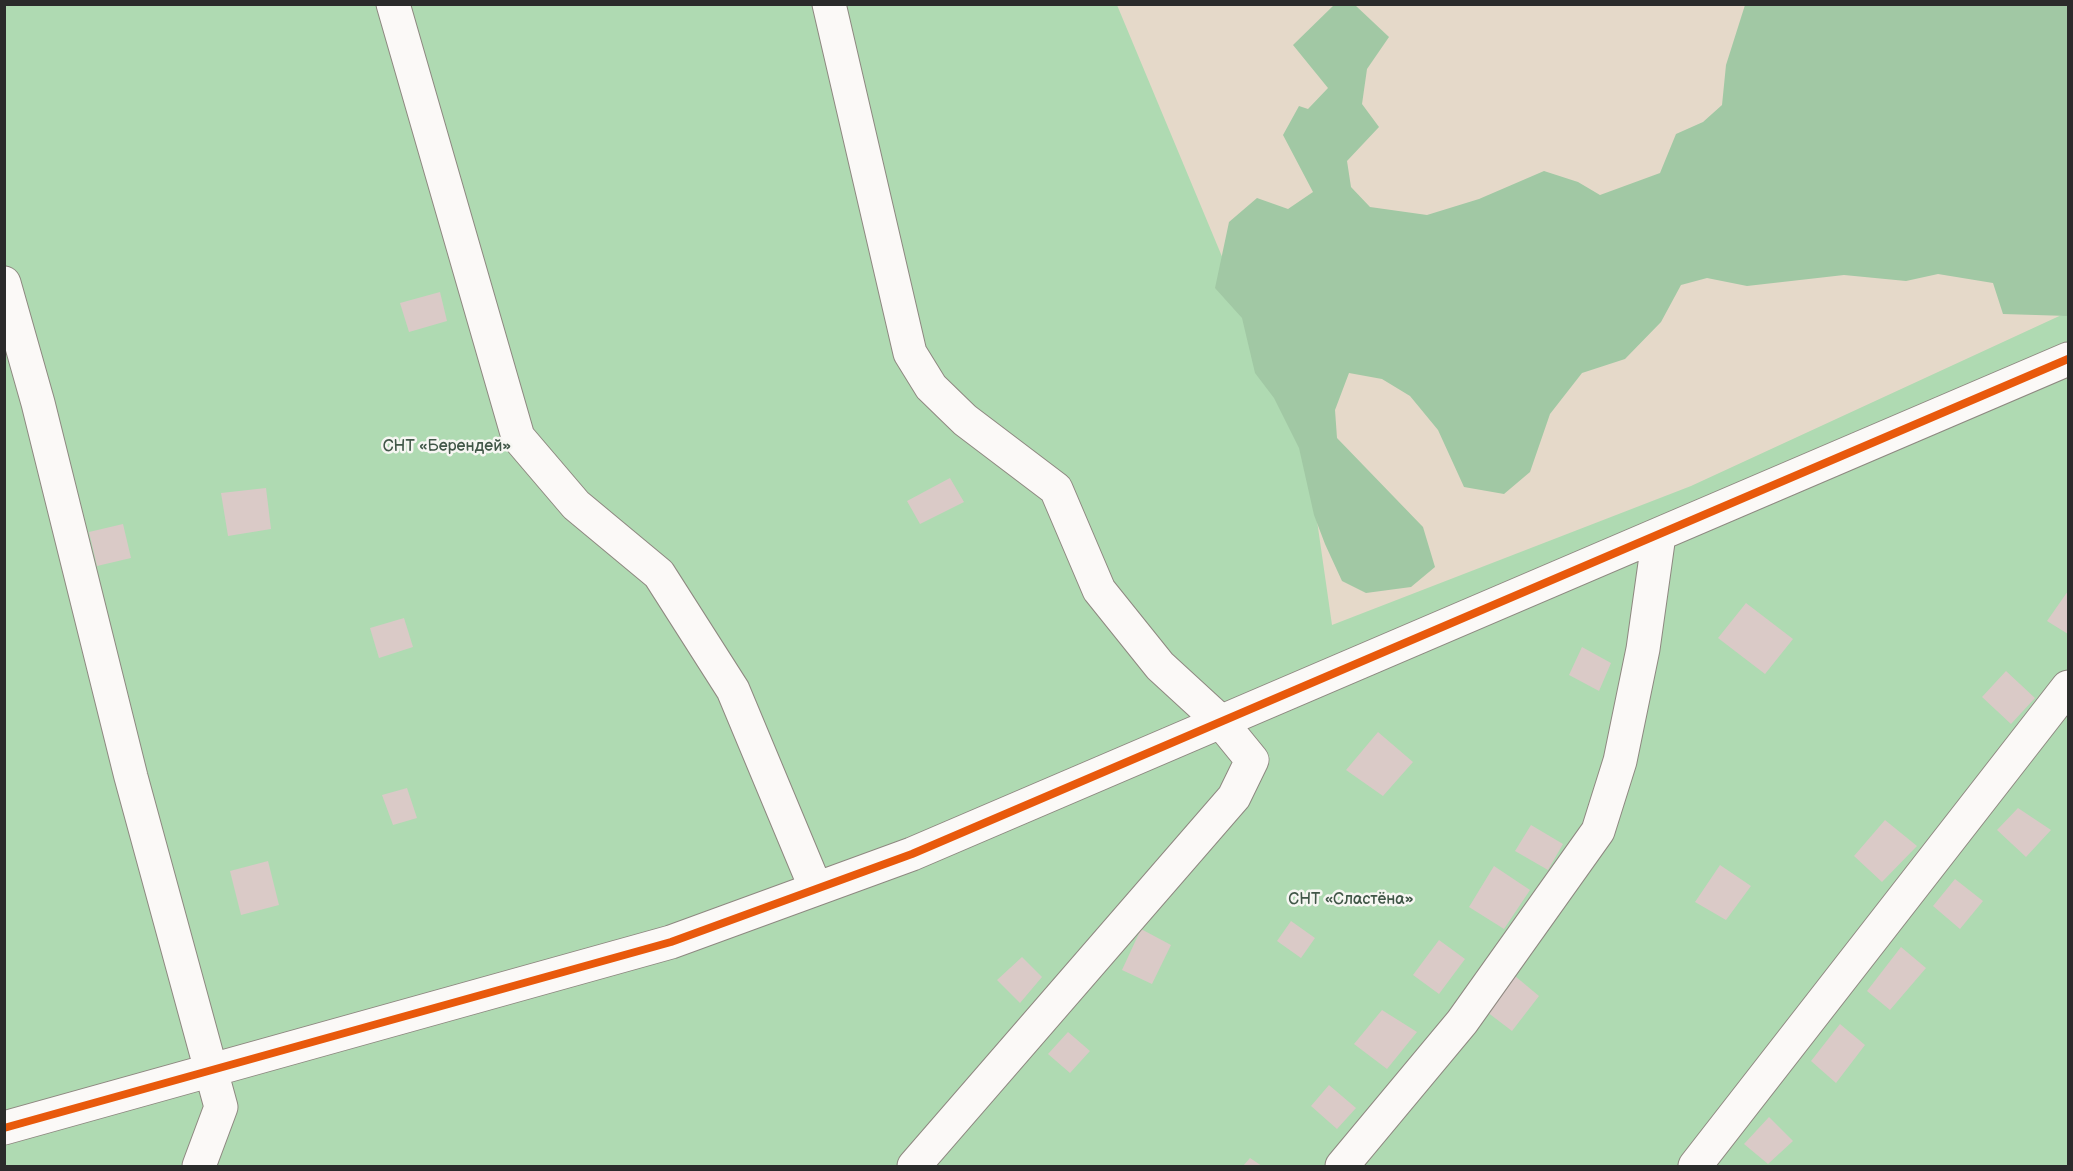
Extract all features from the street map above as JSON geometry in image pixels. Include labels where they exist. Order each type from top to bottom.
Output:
[{"type":"street","points":[[393,4],[518,437],[576,505],[659,574],[733,690],[816,889]]},
{"type":"street","points":[[829,4],[910,353],[931,387],[965,420],[1056,489],[1099,590],[1160,666],[1221,722],[1252,760],[1234,798],[914,1167]]},
{"type":"street","points":[[4,283],[38,403],[131,777],[221,1107],[199,1167]]},
{"type":"street","points":[[4,1128],[671,942],[912,854],[2068,359]]},
{"type":"street","points":[[1342,1167],[1462,1022],[1598,831],[1620,761],[1643,649],[1659,535]]},
{"type":"street","points":[[1695,1167],[2068,687]]},
{"type":"green space","points":[[5,5],[1117,5],[1309,465],[1332,625],[1691,486],[2068,312],[2068,1166],[5,1166]]},
{"type":"green space","points":[[1334,5],[1355,5],[1389,37],[1367,69],[1362,104],[1379,127],[1347,161],[1351,187],[1370,207],[1427,215],[1479,199],[1544,171],[1578,182],[1600,195],[1660,173],[1676,134],[1703,122],[1722,105],[1726,65],[1745,5],[2068,5],[2068,316],[2003,314],[1993,283],[1938,274],[1906,281],[1844,275],[1747,286],[1707,278],[1681,285],[1661,322],[1625,359],[1582,373],[1550,414],[1530,472],[1504,494],[1464,487],[1438,430],[1410,396],[1382,379],[1349,373],[1335,410],[1337,438],[1423,527],[1435,567],[1411,587],[1366,593],[1342,581],[1314,515],[1299,448],[1274,398],[1255,373],[1242,318],[1215,288],[1229,222],[1257,198],[1288,209],[1313,192],[1283,135],[1299,106],[1308,109],[1328,88],[1293,45]]},
{"type":"building","points":[[440,292],[447,321],[409,332],[400,303]]},
{"type":"building","points":[[950,478],[964,502],[920,524],[907,501]]},
{"type":"building","points":[[266,488],[271,529],[228,536],[221,493]]},
{"type":"building","points":[[123,524],[131,558],[97,566],[89,532]]},
{"type":"building","points":[[2068,591],[2068,634],[2047,621]]},
{"type":"building","points":[[1746,603],[1793,639],[1765,674],[1718,638]]},
{"type":"building","points":[[404,618],[413,647],[379,658],[370,628]]},
{"type":"building","points":[[1582,647],[1611,663],[1599,691],[1569,675]]},
{"type":"building","points":[[2006,671],[2035,698],[2011,724],[1982,697]]},
{"type":"building","points":[[1378,732],[1413,762],[1383,796],[1346,770]]},
{"type":"building","points":[[407,788],[417,818],[393,825],[382,795]]},
{"type":"building","points":[[2018,808],[2051,830],[2026,857],[1997,830]]},
{"type":"building","points":[[1885,820],[1917,846],[1882,882],[1854,856]]},
{"type":"building","points":[[1531,825],[1563,844],[1548,870],[1515,851]]},
{"type":"building","points":[[268,861],[279,905],[241,915],[230,871]]},
{"type":"building","points":[[1720,865],[1751,886],[1726,920],[1695,902]]},
{"type":"building","points":[[1494,866],[1530,890],[1504,929],[1469,907]]},
{"type":"building","points":[[1955,879],[1983,901],[1960,929],[1933,906]]},
{"type":"building","points":[[1291,921],[1315,938],[1301,958],[1277,941]]},
{"type":"building","points":[[1141,929],[1171,945],[1152,984],[1122,970]]},
{"type":"building","points":[[1439,940],[1465,959],[1439,994],[1413,975]]},
{"type":"building","points":[[1901,947],[1926,968],[1890,1010],[1867,991]]},
{"type":"building","points":[[1022,957],[1042,977],[1020,1003],[997,980]]},
{"type":"building","points":[[1515,976],[1539,996],[1512,1031],[1487,1012]]},
{"type":"building","points":[[1382,1010],[1417,1032],[1387,1069],[1354,1044]]},
{"type":"building","points":[[1840,1024],[1865,1045],[1836,1083],[1811,1061]]},
{"type":"building","points":[[1068,1032],[1090,1051],[1070,1073],[1048,1054]]},
{"type":"building","points":[[1329,1085],[1356,1108],[1337,1129],[1311,1106]]},
{"type":"building","points":[[1769,1117],[1793,1141],[1768,1164],[1744,1144]]},
{"type":"building","points":[[1250,1158],[1262,1166],[1243,1166]]},
{"type":"cycle path","points":[[4,1128],[671,942],[912,854],[2068,359]]},
{"type":"park label","name":"СНТ «Берендей»","points":[[447,447]]},
{"type":"park label","name":"СНТ «Сластёна»","points":[[1351,900]]}]
